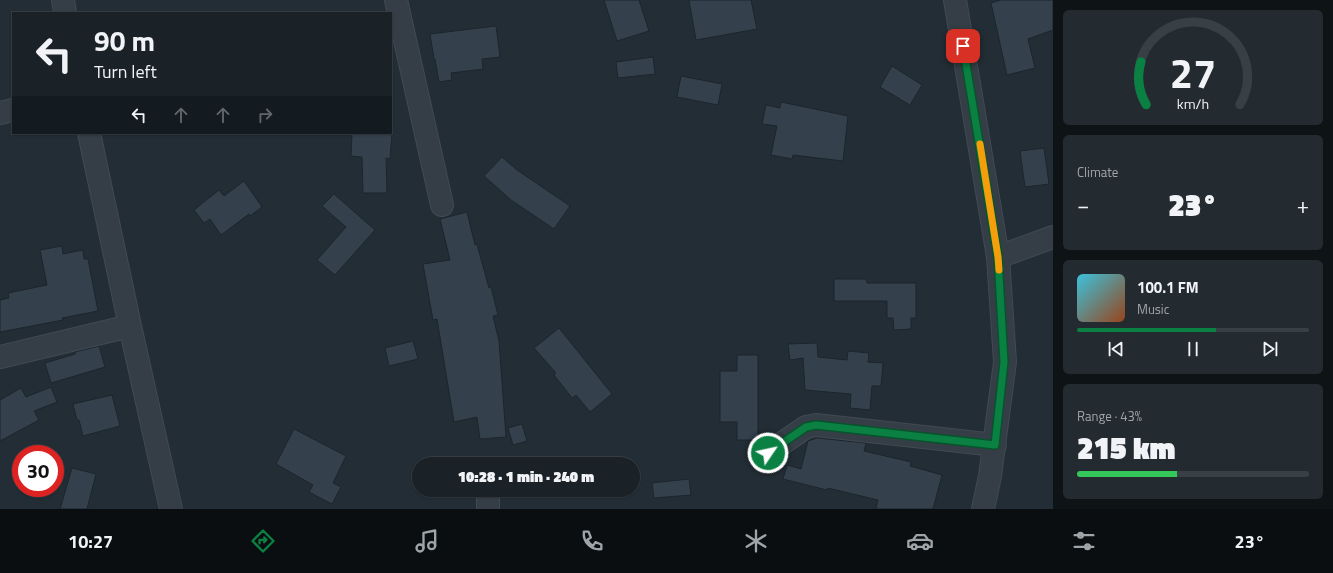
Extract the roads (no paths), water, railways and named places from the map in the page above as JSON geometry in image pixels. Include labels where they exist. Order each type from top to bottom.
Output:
[{"type":"street","points":[[63,0],[65,12]]},
{"type":"street","points":[[396,0],[442,205]]},
{"type":"street","points":[[955,0],[998,257],[1004,362],[995,445],[983,509]]},
{"type":"street","points":[[0,113],[12,110]]},
{"type":"street","points":[[89,134],[171,509]]},
{"type":"street","points":[[998,257],[1053,236]]},
{"type":"street","points":[[0,357],[130,326]]},
{"type":"street","points":[[768,453],[806,427],[816,425],[995,445]]},
{"type":"street","points":[[488,497],[488,509]]}]
